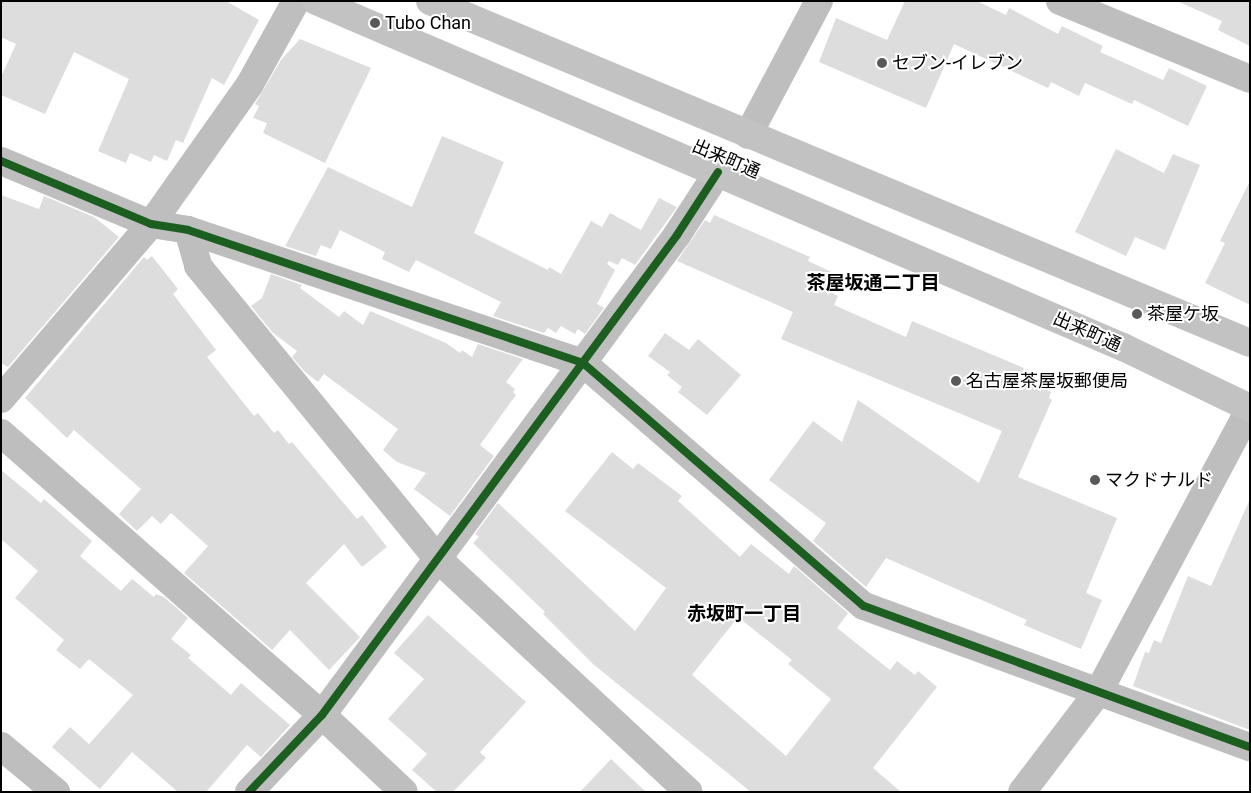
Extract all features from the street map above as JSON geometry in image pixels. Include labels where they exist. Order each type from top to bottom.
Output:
[{"type":"main road","name":"出来町通","points":[[316,1],[1123,347],[1250,408]]},
{"type":"main road","name":"出来町通","points":[[430,1],[1250,343]]},
{"type":"street","points":[[1,399],[151,224],[250,84],[296,1]]},
{"type":"street","points":[[748,135],[819,1]]},
{"type":"street","points":[[1060,1],[1250,79]]},
{"type":"street","points":[[1,160],[151,224],[188,230],[583,363],[864,606],[1250,747]]},
{"type":"street","points":[[249,792],[322,715],[677,235],[718,172]]},
{"type":"street","points":[[188,230],[198,266],[438,559],[689,792]]},
{"type":"street","points":[[1022,792],[1099,692],[1250,408]]},
{"type":"street","points":[[1,433],[322,715],[404,792]]},
{"type":"street","points":[[1,746],[56,792]]},
{"type":"building","points":[[1,1],[226,1],[259,20],[224,85],[212,78],[183,143],[176,140],[167,161],[154,155],[151,162],[130,153],[126,163],[98,151],[129,79],[74,52],[45,114],[1,95],[1,77],[16,44],[1,37]]},
{"type":"building","points":[[905,1],[977,1],[1006,15],[1009,8],[1058,34],[1062,26],[1103,46],[1100,52],[1163,80],[1169,68],[1207,86],[1188,126],[1134,100],[1132,104],[1085,83],[1079,96],[1051,82],[1048,88],[954,44],[926,108],[819,62],[836,18],[887,40]]},
{"type":"building","points":[[1177,1],[1250,1],[1250,46],[1218,30],[1222,21]]},
{"type":"building","points":[[300,39],[371,68],[325,163],[263,133],[267,123],[253,118],[259,106],[255,104],[281,60]]},
{"type":"building","points":[[442,136],[504,162],[474,233],[548,270],[549,267],[561,274],[591,221],[602,227],[610,213],[641,230],[659,198],[677,207],[635,265],[622,258],[618,265],[609,261],[607,264],[615,270],[597,304],[604,308],[585,334],[578,329],[575,334],[561,326],[556,333],[548,328],[544,333],[493,316],[501,302],[416,260],[409,272],[382,259],[385,252],[340,230],[331,249],[321,245],[316,256],[285,246],[328,167],[412,207]]},
{"type":"building","points":[[1116,149],[1164,173],[1173,154],[1200,165],[1165,250],[1135,237],[1126,256],[1075,232]]},
{"type":"building","points":[[1250,181],[1250,305],[1205,283],[1225,243],[1220,241]]},
{"type":"building","points":[[1,195],[39,209],[44,196],[94,217],[119,237],[8,367],[1,363]]},
{"type":"building","points":[[714,215],[810,257],[808,261],[838,275],[830,292],[838,296],[834,305],[906,337],[912,321],[1024,368],[1020,378],[1051,392],[1049,398],[1052,400],[1018,477],[1117,518],[1086,593],[1102,600],[1081,649],[1024,625],[1027,620],[886,558],[866,587],[813,541],[826,523],[769,480],[813,421],[842,442],[858,400],[979,483],[1002,431],[781,339],[793,312],[677,261],[705,220],[710,223]]},
{"type":"building","points":[[152,256],[178,289],[173,294],[216,350],[207,357],[254,416],[258,413],[274,433],[278,430],[289,444],[292,442],[357,519],[362,515],[387,547],[362,567],[344,544],[306,583],[360,637],[329,670],[290,630],[272,650],[184,573],[208,546],[171,513],[161,524],[152,516],[137,531],[119,514],[141,489],[74,430],[67,438],[25,398],[144,257],[147,260]]},
{"type":"building","points":[[271,274],[302,285],[300,288],[339,317],[344,311],[363,325],[370,311],[446,343],[460,353],[462,350],[472,357],[478,344],[523,359],[506,382],[515,389],[513,392],[516,395],[480,445],[494,456],[450,516],[414,489],[426,473],[397,462],[383,450],[398,429],[324,374],[318,382],[305,372],[292,357],[297,351],[273,333],[251,306],[262,298]]},
{"type":"building","points":[[665,333],[689,350],[698,339],[741,375],[707,415],[678,392],[682,387],[667,375],[670,372],[648,356]]},
{"type":"building","points":[[612,452],[633,469],[638,463],[682,496],[678,501],[740,557],[751,544],[789,574],[794,566],[848,613],[837,628],[890,670],[897,661],[915,675],[918,671],[937,687],[873,768],[901,792],[751,792],[593,664],[543,614],[545,612],[473,543],[479,537],[475,534],[498,503],[635,631],[666,588],[565,511]],"holes":[[[738,617],[792,660],[788,664],[831,699],[786,756],[692,675]]]},
{"type":"building","points":[[1,470],[41,503],[44,499],[92,541],[80,556],[121,591],[132,579],[154,597],[156,594],[164,597],[188,618],[171,639],[191,655],[188,658],[231,695],[241,683],[290,725],[261,757],[247,745],[206,792],[178,792],[132,752],[100,789],[52,747],[70,727],[89,744],[133,695],[89,659],[80,669],[56,650],[64,640],[15,598],[38,571],[1,539]]},
{"type":"building","points":[[1250,499],[1250,730],[1133,686],[1145,652],[1149,653],[1154,640],[1161,643],[1188,576],[1211,586]]},
{"type":"building","points":[[428,615],[526,702],[480,752],[486,758],[453,792],[437,792],[412,770],[427,754],[388,719],[424,679],[394,653]]},
{"type":"building","points":[[611,759],[646,792],[580,792]]},
{"type":"cycle path","points":[[1,161],[151,224],[188,230],[583,363],[864,606],[1250,747]]},
{"type":"cycle path","points":[[249,792],[322,715],[677,235],[718,172]]},
{"type":"place","name":"Tubo Chan","points":[[375,23]]},
{"type":"place","name":"セブン-イレブン","points":[[882,63]]},
{"type":"place","name":"茶屋ケ坂","points":[[1137,314]]},
{"type":"place","name":"名古屋茶屋坂郵便局","points":[[956,381]]},
{"type":"place","name":"マクドナルド","points":[[1095,480]]},
{"type":"district","name":"茶屋坂通二丁目","points":[[873,283]]},
{"type":"district","name":"赤坂町一丁目","points":[[744,614]]}]
